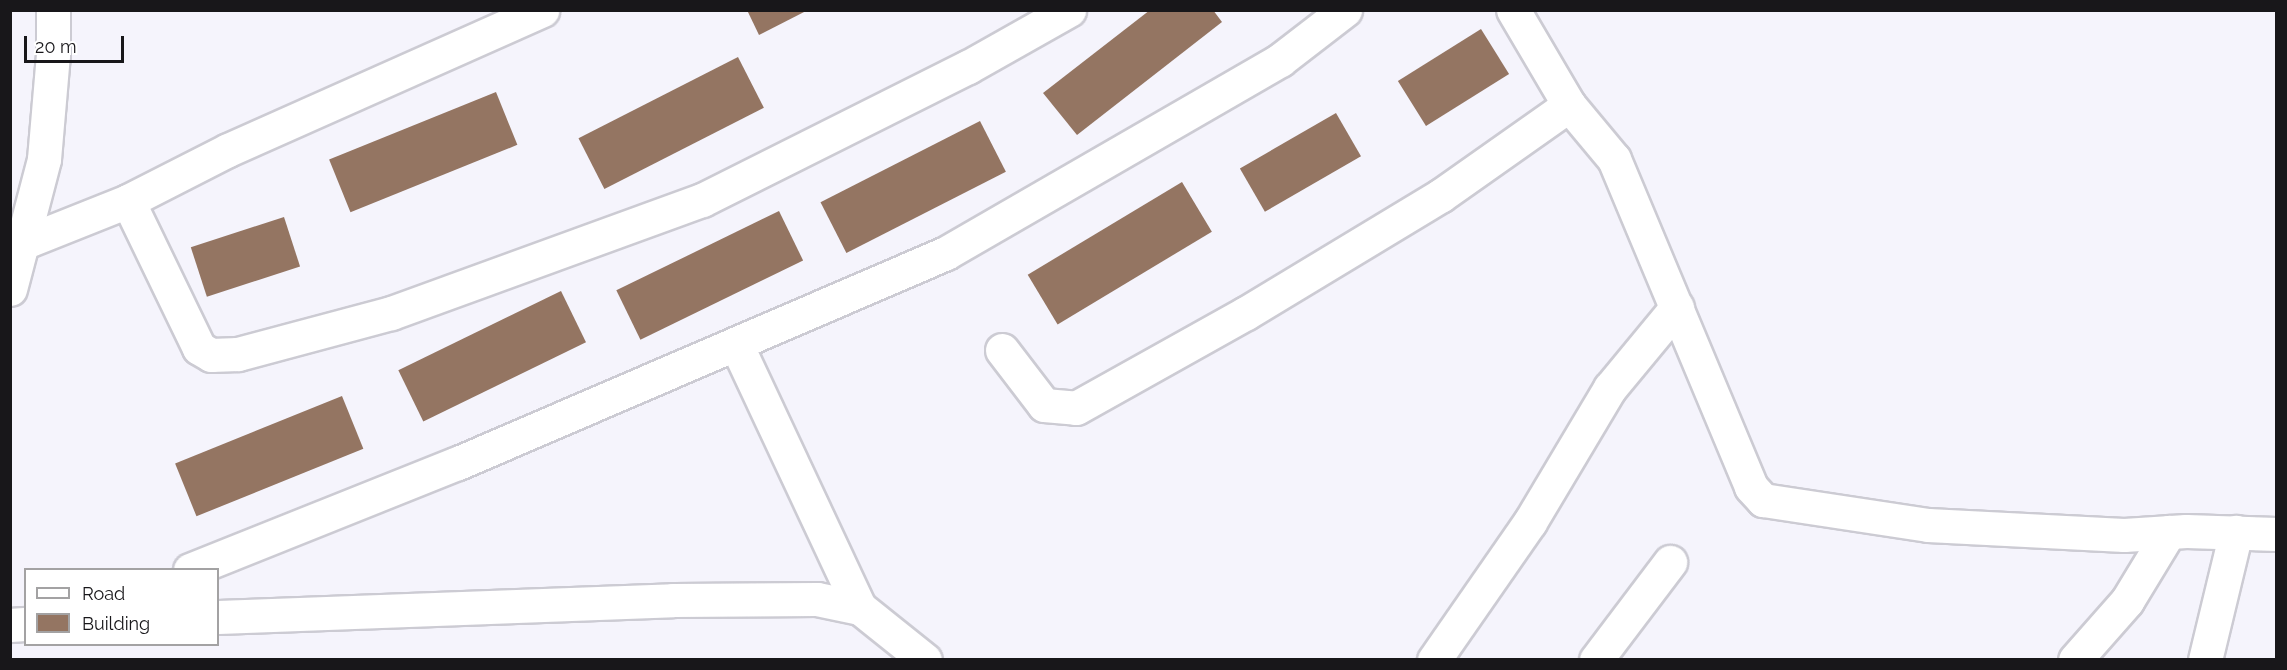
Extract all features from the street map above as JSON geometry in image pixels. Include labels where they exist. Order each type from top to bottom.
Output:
[{"type":"street","points":[[10,289],[18,244],[44,159],[53,55],[52,10]]},
{"type":"street","points":[[18,244],[128,201],[228,150],[542,10]]},
{"type":"street","points":[[128,201],[199,348],[211,355],[238,354],[391,313],[702,200],[968,67],[1069,10]]},
{"type":"street","points":[[195,568],[737,346],[946,253],[1280,60],[1345,10]]},
{"type":"street","points":[[1513,10],[1569,105],[1614,159],[1751,488],[1762,500],[1928,525],[2124,535],[2169,532],[2277,534]]},
{"type":"street","points":[[1002,350],[1044,405],[1076,408],[1246,313],[1440,196],[1569,105]]},
{"type":"street","points":[[1434,660],[1530,522],[1610,388],[1677,307]]},
{"type":"street","points":[[737,346],[860,608],[925,660]]},
{"type":"street","points":[[2075,660],[2127,601],[2169,532]]},
{"type":"street","points":[[2205,660],[2236,532]]},
{"type":"street","points":[[1596,660],[1670,562]]},
{"type":"street","points":[[219,617],[760,598],[817,599],[860,608]]},
{"type":"building","points":[[747,10],[808,10],[759,35]]},
{"type":"building","points":[[1150,10],[1213,10],[1222,22],[1077,135],[1043,93]]},
{"type":"building","points":[[1481,29],[1509,74],[1426,126],[1398,81]]},
{"type":"building","points":[[738,57],[764,108],[604,189],[579,138]]},
{"type":"building","points":[[496,92],[517,145],[350,212],[329,159]]},
{"type":"building","points":[[1336,113],[1361,156],[1265,212],[1240,168]]},
{"type":"building","points":[[980,121],[1006,172],[846,253],[821,202]]},
{"type":"building","points":[[1182,182],[1212,232],[1058,324],[1028,275]]},
{"type":"building","points":[[779,211],[803,260],[640,340],[616,290]]},
{"type":"building","points":[[284,217],[300,266],[207,297],[191,247]]},
{"type":"building","points":[[561,291],[586,342],[423,422],[398,370]]},
{"type":"building","points":[[342,396],[363,449],[196,516],[175,463]]}]
